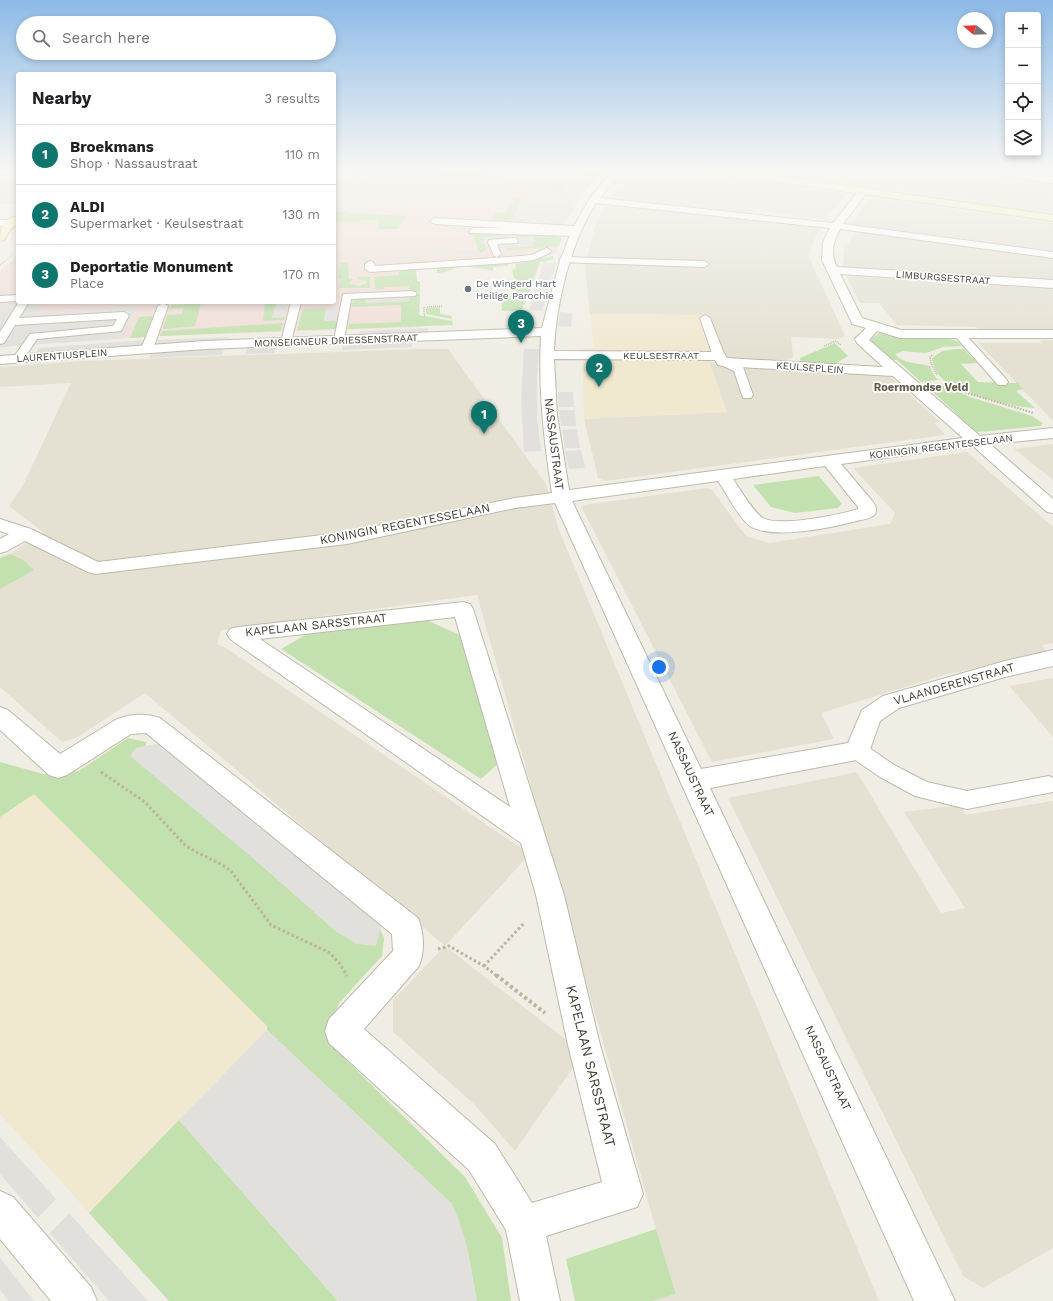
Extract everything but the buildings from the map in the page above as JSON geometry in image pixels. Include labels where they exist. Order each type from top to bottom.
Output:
[{"type":"street","points":[[0,247],[12,231]]},
{"type":"street","points":[[572,231],[576,231]]},
{"type":"street","name":"NASSAUSTRAAT","points":[[576,231],[558,253],[548,332],[547,380],[549,408],[561,496],[935,1301]]},
{"type":"street","points":[[834,231],[828,242],[828,260],[857,321],[900,334],[1053,334]]},
{"type":"street","points":[[872,231],[1053,255]]},
{"type":"street","name":"LIMBURGSESTRAAT","points":[[833,270],[1053,284]]},
{"type":"street","points":[[874,327],[862,339],[864,343],[1053,508]]},
{"type":"street","name":"MONSEIGNEUR DRIESSENSTRAAT","points":[[124,351],[286,342],[548,332]]},
{"type":"street","name":"LAURENTIUSPLEIN","points":[[0,360],[124,351]]},
{"type":"street","name":"KEULSESTRAAT","points":[[548,355],[721,359]]},
{"type":"street","name":"KEULSEPLEIN","points":[[721,359],[897,372]]},
{"type":"street","name":"KONINGIN REGENTESSELAAN","points":[[24,533],[95,568],[347,538],[515,503],[561,496],[975,441],[1053,433]]},
{"type":"street","points":[[722,475],[756,522],[769,527],[787,527],[855,518],[867,512],[867,506],[829,461]]},
{"type":"street","points":[[0,526],[24,533]]},
{"type":"street","points":[[0,547],[24,533]]},
{"type":"street","name":"KAPELAAN SARSSTRAAT","points":[[524,1224],[624,1194],[584,1044],[550,895],[533,837],[464,609],[238,634],[533,837]]},
{"type":"street","name":"VLAANDERENSTRAAT","points":[[858,750],[870,716],[891,702],[1005,669],[1053,658]]},
{"type":"street","points":[[0,716],[58,768],[126,725],[151,724],[407,928],[408,956],[341,1031],[482,1157],[524,1224],[540,1301]]},
{"type":"street","points":[[694,780],[858,750]]},
{"type":"street","points":[[0,1210],[77,1301]]},
{"type":"lane","points":[[473,231],[576,231]]},
{"type":"lane","points":[[497,254],[492,242],[525,240]]},
{"type":"lane","points":[[370,264],[370,269],[509,260],[558,253]]},
{"type":"lane","points":[[390,257],[391,261],[497,254],[558,253],[704,264]]},
{"type":"lane","points":[[339,340],[347,296],[412,294]]},
{"type":"lane","points":[[0,299],[16,298]]},
{"type":"lane","points":[[0,341],[23,304]]},
{"type":"lane","points":[[286,342],[296,304]]},
{"type":"lane","points":[[147,349],[164,306]]},
{"type":"lane","points":[[11,322],[124,315],[117,330],[34,336],[19,358]]},
{"type":"lane","points":[[704,318],[721,359],[739,369],[747,395]]},
{"type":"lane","points":[[959,334],[1002,382]]},
{"type":"lane","points":[[858,750],[887,771],[922,790],[967,800],[1048,784]]},
{"type":"path","points":[[0,265],[16,251]]},
{"type":"path","points":[[431,317],[424,315],[424,307],[442,306]]},
{"type":"path","points":[[79,755],[92,767],[131,790],[151,807],[180,840],[192,850],[224,865],[248,893],[271,925],[330,953],[340,964],[365,1004]]},
{"type":"path","points":[[484,966],[550,895]]},
{"type":"path","points":[[408,956],[449,946],[484,966],[584,1044]]},
{"type":"shaded area","points":[[336,231],[561,231],[558,237],[562,238],[555,254],[508,263],[416,269],[417,281],[420,281],[419,327],[160,336],[0,347],[0,272],[16,258],[16,304],[336,304]]},
{"type":"shaded area","points":[[594,231],[819,231],[812,244],[809,257],[845,336],[839,339],[791,337],[793,357],[777,364],[724,360],[707,315],[590,314],[585,266]]},
{"type":"shaded area","points":[[856,231],[1053,258],[1053,280],[843,268],[844,245],[848,244]]},
{"type":"shaded area","points":[[902,231],[1053,231],[1053,251]]},
{"type":"shaded area","points":[[516,235],[518,238],[533,237],[535,242],[531,242],[533,246],[487,250],[483,241],[485,240],[484,237]]},
{"type":"shaded area","points":[[479,250],[480,253],[396,258],[396,254]]},
{"type":"shaded area","points":[[544,262],[556,263],[542,311],[529,310]]},
{"type":"shaded area","points":[[846,276],[1053,289],[1053,330],[979,330],[976,327],[897,325],[879,303],[860,303]]},
{"type":"shaded area","points":[[16,292],[16,304],[43,304],[37,313],[136,307],[123,338],[0,347],[0,293]]},
{"type":"shaded area","points":[[409,297],[409,301],[365,303],[366,298]]},
{"type":"shaded area","points":[[276,304],[288,304],[285,317],[271,318]]},
{"type":"shaded area","points":[[326,308],[339,308],[337,321],[324,321]]},
{"type":"shaded area","points":[[560,312],[573,313],[571,327],[558,326]]},
{"type":"shaded area","points":[[590,314],[707,315],[721,350],[709,362],[727,412],[584,419],[582,349],[594,348]]},
{"type":"shaded area","points":[[428,328],[428,334],[359,337],[360,331]]},
{"type":"shaded area","points":[[229,337],[227,342],[157,345],[158,340]]},
{"type":"shaded area","points":[[145,340],[143,346],[35,354],[39,348]]},
{"type":"shaded area","points":[[1039,340],[1053,340],[1053,421],[978,343],[1042,343]]},
{"type":"shaded area","points":[[413,341],[412,347],[342,350],[343,344]]},
{"type":"shaded area","points":[[276,347],[274,353],[245,354],[247,348]]},
{"type":"shaded area","points":[[224,349],[222,355],[149,358],[152,352]]},
{"type":"shaded area","points":[[448,349],[546,484],[559,530],[879,1301],[652,1301],[676,1294],[656,1229],[477,595],[221,630],[217,644],[226,648],[530,854],[445,946],[145,693],[76,738],[62,742],[0,687],[0,558],[10,554],[43,532],[9,506],[23,485],[71,383],[0,387],[0,367],[81,361]]},
{"type":"shaded area","points":[[524,349],[539,349],[537,374],[537,417],[541,451],[524,452],[521,401]]},
{"type":"shaded area","points":[[709,362],[881,374],[892,378],[940,422],[934,423],[944,433],[944,435],[605,481],[598,478],[584,419],[727,412]]},
{"type":"shaded area","points":[[558,392],[573,392],[574,407],[559,407]]},
{"type":"shaded area","points":[[559,410],[575,410],[576,426],[561,426]]},
{"type":"shaded area","points":[[577,429],[580,448],[565,448],[562,430]]},
{"type":"shaded area","points":[[1053,444],[1053,480],[1014,449]]},
{"type":"shaded area","points":[[581,450],[585,468],[569,469],[565,451]]},
{"type":"shaded area","points":[[967,452],[1053,527],[1053,643],[1042,645],[1049,654],[947,674],[821,713],[834,739],[712,762],[582,508],[583,505],[707,488],[712,490],[746,536],[769,543],[890,524],[895,513],[853,468]]},
{"type":"shaded area","points":[[1053,678],[1053,737],[1009,686]]},
{"type":"shaded area","points":[[128,738],[128,756],[334,1005],[331,1027],[335,1049],[465,1177],[502,1238],[511,1301],[169,1301],[0,1114],[0,762],[43,774],[79,771]]},
{"type":"shaded area","points":[[173,741],[385,910],[376,946],[357,944],[337,932],[260,864],[130,756],[136,748]]},
{"type":"shaded area","points":[[857,772],[941,913],[965,908],[904,812],[960,805],[966,815],[1053,801],[1053,1248],[983,1288],[963,1276],[728,798]]},
{"type":"shaded area","points":[[445,946],[583,1053],[515,1151],[475,1105],[393,1032],[393,1000]]},
{"type":"shaded area","points":[[267,1030],[452,1204],[459,1220],[467,1247],[477,1301],[338,1301],[179,1120]]},
{"type":"shaded area","points":[[0,1137],[56,1199],[38,1218],[0,1174]]},
{"type":"shaded area","points":[[69,1213],[148,1301],[109,1301],[50,1233]]},
{"type":"shaded area","points":[[0,1258],[34,1301],[9,1301],[0,1290]]},
{"type":"green space","points":[[473,234],[552,234],[558,235],[558,237],[562,238],[559,246],[508,250],[506,247],[533,246],[531,242],[535,242],[533,237],[517,238],[515,235],[484,237],[487,250],[480,253]]},
{"type":"green space","points":[[554,256],[552,260],[540,262],[532,284],[516,284],[512,270],[516,269],[515,264]]},
{"type":"green space","points":[[341,263],[348,263],[349,278],[353,279],[350,283],[351,284],[358,286],[367,283],[367,281],[358,279],[358,277],[370,277],[370,288],[339,288],[341,279],[338,279]]},
{"type":"green space","points":[[508,263],[508,266],[493,267],[493,271],[465,267],[437,273],[437,268]]},
{"type":"green space","points":[[416,269],[417,281],[420,281],[420,292],[409,290],[409,286],[384,287],[384,289],[375,289],[374,277],[399,275],[399,270]]},
{"type":"green space","points":[[532,286],[521,311],[502,311],[501,297],[514,296],[513,288]]},
{"type":"green space","points":[[420,294],[419,315],[452,321],[453,325],[348,329],[349,324],[401,322],[401,305],[351,307],[353,301],[366,298],[365,303],[409,301],[410,296]]},
{"type":"green space","points":[[201,304],[195,326],[163,329],[167,315],[182,314],[183,308],[169,309],[171,305]]},
{"type":"green space","points":[[265,304],[276,304],[272,318],[285,317],[284,320],[263,321]]},
{"type":"green space","points":[[440,307],[440,314],[452,316],[451,319],[426,314],[426,308]]},
{"type":"green space","points":[[326,308],[324,321],[337,321],[336,329],[297,330],[303,309]]},
{"type":"green space","points":[[153,316],[146,337],[130,338],[139,317]]},
{"type":"green space","points":[[283,323],[281,331],[160,336],[162,331]]},
{"type":"green space","points":[[880,332],[946,338],[957,341],[962,346],[943,347],[926,353],[903,351],[895,354],[902,360],[930,366],[933,374],[938,380],[921,382],[897,360],[891,360],[871,342],[871,339]]},
{"type":"green space","points":[[835,343],[848,356],[832,366],[801,365],[800,358]]},
{"type":"green space","points":[[964,349],[977,363],[961,364],[978,382],[1017,383],[1023,389],[1016,391],[1035,408],[1015,406],[989,400],[954,387],[946,382],[936,371],[932,358],[942,351]]},
{"type":"green space","points":[[940,383],[970,397],[1032,416],[1043,423],[1041,426],[978,432],[970,429],[954,416],[958,415],[925,385]]},
{"type":"green space","points":[[819,476],[842,504],[838,508],[795,513],[771,507],[753,485]]},
{"type":"green space","points":[[10,554],[23,560],[34,570],[0,589],[0,558]]},
{"type":"green space","points":[[424,619],[469,639],[501,761],[481,779],[281,649],[307,634]]},
{"type":"green space","points":[[128,738],[146,742],[146,746],[136,748],[260,864],[337,932],[375,946],[380,929],[384,938],[382,956],[339,1003],[331,1027],[335,1049],[465,1177],[502,1238],[511,1301],[477,1301],[467,1247],[451,1203],[267,1030],[267,1026],[34,794],[0,817],[0,762],[43,774],[79,771]]},
{"type":"green space","points":[[179,1120],[338,1301],[169,1301],[89,1213]]},
{"type":"green space","points":[[656,1229],[676,1294],[652,1301],[575,1301],[566,1259]]},
{"type":"place","name":"De Wingerd Hart Heilige Parochie","points":[[468,289]]},
{"type":"place","name":"Deportatie Monument","points":[[521,343]]},
{"type":"place","name":"ALDI","points":[[599,387]]},
{"type":"place","name":"Broekmans","points":[[484,434]]},
{"type":"district","name":"Roermondse Veld","points":[[921,387]]}]
